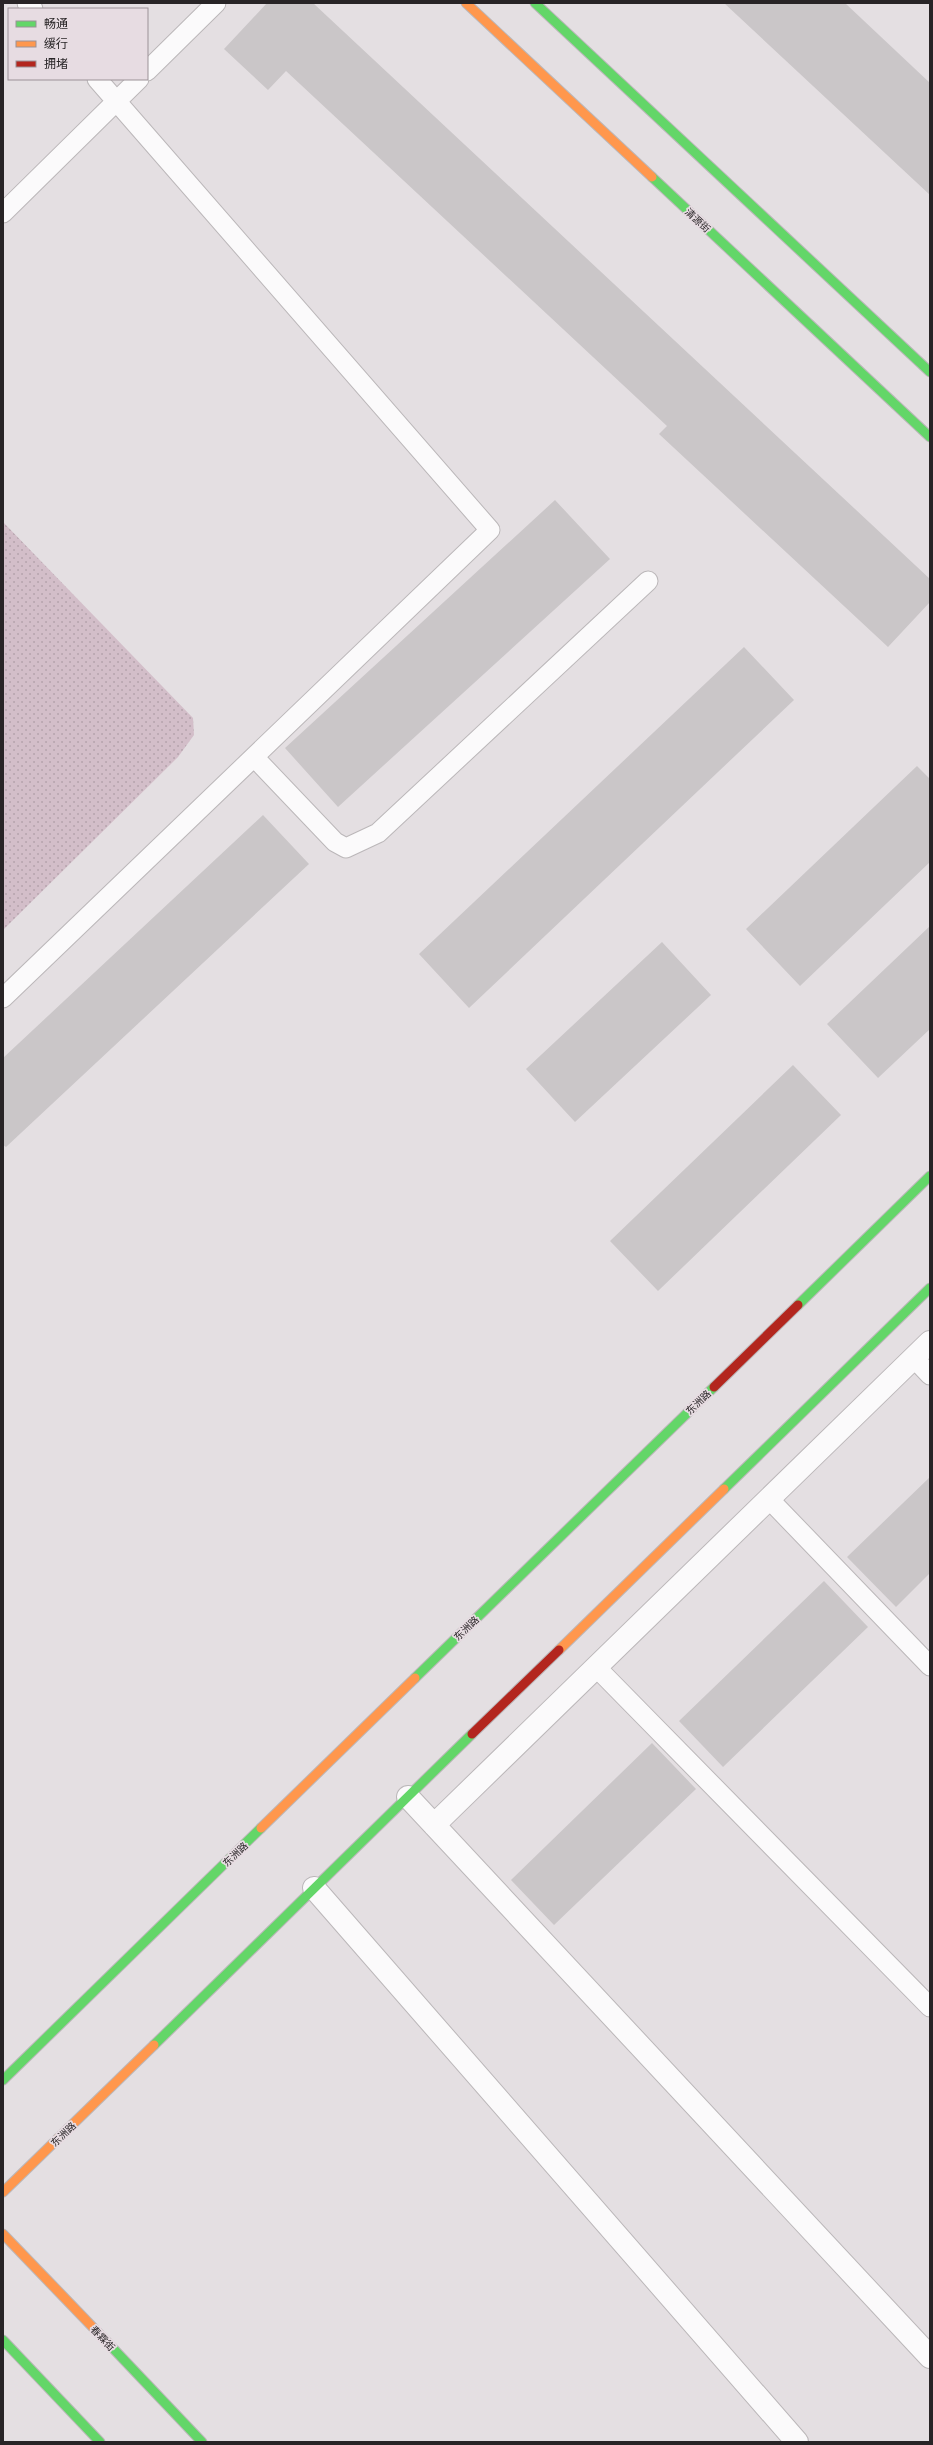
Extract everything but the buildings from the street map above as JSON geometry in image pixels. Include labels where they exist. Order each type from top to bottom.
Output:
[{"type":"street","name":"清源街","points":[[466,3],[930,437]]},
{"type":"street","points":[[535,3],[930,372]]},
{"type":"street","name":"东洲路","points":[[3,2080],[930,1176]]},
{"type":"street","name":"东洲路","points":[[3,2192],[930,1288]]},
{"type":"street","points":[[434,1825],[930,1342]]},
{"type":"street","points":[[408,1797],[930,2357]]},
{"type":"street","points":[[314,1888],[797,2442]]},
{"type":"street","name":"春霖街","points":[[3,2234],[202,2442]]},
{"type":"street","points":[[3,2340],[100,2442]]},
{"type":"lane","points":[[148,70],[216,3]]},
{"type":"lane","points":[[3,998],[490,530],[98,80]]},
{"type":"lane","points":[[3,213],[138,80]]},
{"type":"lane","points":[[254,757],[336,842],[346,848],[378,833],[648,581]]},
{"type":"lane","points":[[914,1358],[930,1375]]},
{"type":"lane","points":[[769,1499],[930,1666]]},
{"type":"lane","points":[[596,1667],[930,2007]]},
{"type":"shaded area","points":[[3,522],[193,718],[194,735],[178,757],[3,930]]},
{"type":"traffic: fast","points":[[535,3],[930,372]]},
{"type":"traffic: fast","points":[[652,177],[930,437]]},
{"type":"traffic: fast","points":[[798,1305],[930,1176]]},
{"type":"traffic: fast","points":[[724,1489],[930,1288]]},
{"type":"traffic: fast","points":[[415,1678],[714,1387]]},
{"type":"traffic: fast","points":[[154,2045],[472,1734]]},
{"type":"traffic: fast","points":[[3,2080],[261,1828]]},
{"type":"traffic: fast","points":[[3,2340],[100,2442]]},
{"type":"traffic: fast","points":[[107,2342],[202,2442]]},
{"type":"traffic: slow","points":[[466,3],[652,177]]},
{"type":"traffic: slow","points":[[559,1650],[724,1489]]},
{"type":"traffic: slow","points":[[261,1828],[415,1678]]},
{"type":"traffic: slow","points":[[3,2192],[154,2045]]},
{"type":"traffic: slow","points":[[3,2234],[107,2342]]},
{"type":"traffic: jam","points":[[714,1387],[798,1305]]},
{"type":"traffic: jam","points":[[472,1734],[559,1650]]}]
